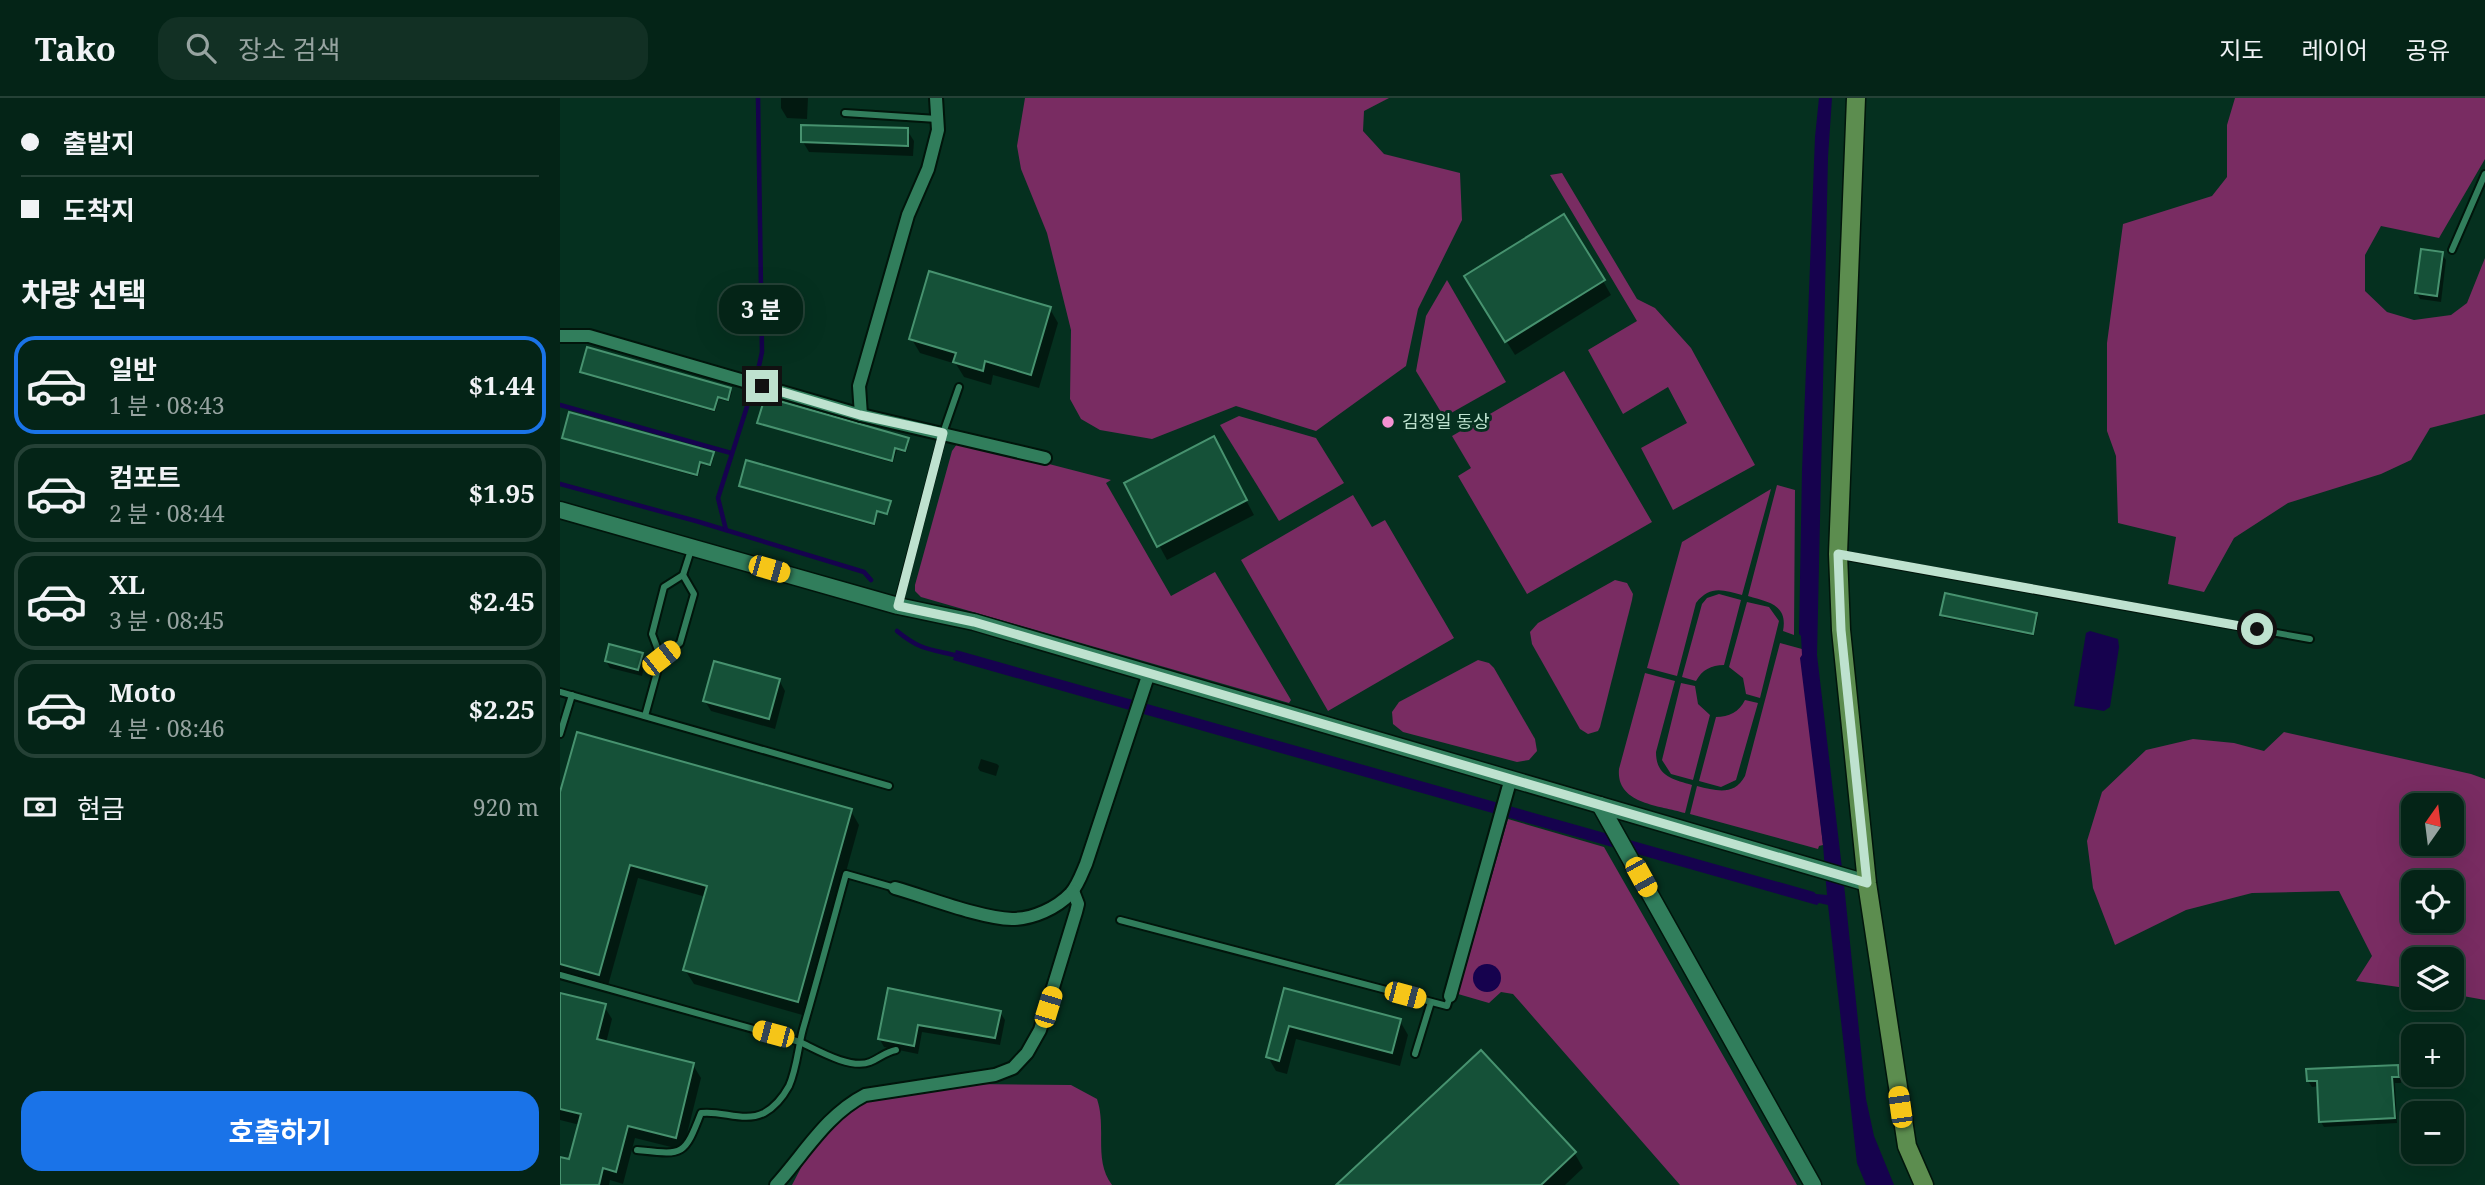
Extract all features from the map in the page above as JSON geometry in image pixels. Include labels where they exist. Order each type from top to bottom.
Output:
[{"type":"main road","points":[[1856,98],[1838,554],[1841,630],[1867,883],[1907,1146],[1924,1185]]},
{"type":"street","points":[[860,415],[859,386],[908,215],[928,169],[938,130],[936,98]]},
{"type":"street","points":[[560,336],[589,336],[860,415],[1045,458]]},
{"type":"street","points":[[560,510],[898,606],[974,622],[1867,883]]},
{"type":"street","points":[[895,888],[993,916],[1013,919],[1035,915],[1057,904],[1073,891],[1086,864],[1149,673]]},
{"type":"street","points":[[1450,996],[1511,778]]},
{"type":"street","points":[[1600,805],[1814,1185]]},
{"type":"street","points":[[776,1185],[821,1130],[846,1105],[865,1095],[995,1075],[1013,1068],[1027,1053],[1040,1030],[1078,904],[1073,891]]},
{"type":"lane","points":[[845,113],[937,119]]},
{"type":"lane","points":[[2452,250],[2485,174]]},
{"type":"lane","points":[[898,606],[943,433],[959,387]]},
{"type":"lane","points":[[645,716],[661,658],[652,634],[664,587],[683,575],[692,547]]},
{"type":"lane","points":[[1838,554],[2310,639]]},
{"type":"lane","points":[[661,658],[680,643],[694,594],[683,575]]},
{"type":"lane","points":[[560,692],[889,786]]},
{"type":"lane","points":[[560,734],[572,695]]},
{"type":"lane","points":[[638,1150],[672,1154],[682,1150],[690,1143],[701,1113],[750,1117],[772,1108],[788,1087],[846,874],[895,888]]},
{"type":"lane","points":[[1120,920],[1447,1006],[1450,996]]},
{"type":"lane","points":[[560,975],[800,1042],[828,1056],[860,1063],[871,1062],[881,1054],[896,1050]]},
{"type":"lane","points":[[1415,1054],[1431,1002]]},
{"type":"shaded area","points":[[1025,98],[1389,98],[1364,111],[1363,131],[1384,154],[1460,173],[1462,220],[1418,309],[1406,366],[1316,431],[1236,406],[1152,439],[1100,430],[1081,419],[1070,399],[1071,330],[1047,233],[1021,169],[1017,146]]},
{"type":"shaded area","points":[[1819,98],[1832,98],[1828,157],[1817,655],[1866,1099],[1874,1136],[1894,1185],[1866,1185],[1857,1163],[1828,905],[1817,905],[953,660],[956,650],[1827,895],[1799,634],[1802,471],[1815,137]]},
{"type":"shaded area","points":[[2235,98],[2485,98],[2485,159],[2439,238],[2381,226],[2365,255],[2365,291],[2387,312],[2414,320],[2451,315],[2467,303],[2485,258],[2485,414],[2430,428],[2411,460],[2381,474],[2288,503],[2234,538],[2204,592],[2168,584],[2176,537],[2118,523],[2116,456],[2107,431],[2107,343],[2123,224],[2212,196],[2227,177],[2227,125]]},
{"type":"shaded area","points":[[1562,173],[1637,299],[1655,308],[1691,348],[1755,465],[1673,510],[1641,448],[1687,423],[1668,387],[1623,414],[1588,350],[1637,321],[1550,175]]},
{"type":"shaded area","points":[[1447,280],[1506,382],[1444,417],[1416,371],[1426,316]]},
{"type":"shaded area","points":[[1564,371],[1652,522],[1527,594],[1458,476],[1471,468],[1452,436]]},
{"type":"shaded area","points":[[1239,416],[1316,438],[1344,483],[1279,521],[1220,425]]},
{"type":"shaded area","points":[[967,443],[1111,480],[1106,483],[1171,596],[1215,572],[1291,700],[1289,703],[921,597],[915,591],[915,585],[952,451],[957,444]]},
{"type":"shaded area","points":[[1777,485],[1795,490],[1794,635],[1783,631],[1783,615],[1780,610],[1763,600],[1748,596]]},
{"type":"shaded area","points":[[1771,489],[1742,595],[1717,590],[1706,593],[1696,603],[1677,676],[1647,668],[1682,542]]},
{"type":"shaded area","points":[[1353,495],[1372,527],[1385,520],[1454,638],[1328,711],[1241,560]]},
{"type":"shaded area","points":[[1615,580],[1627,583],[1633,594],[1632,600],[1600,727],[1598,731],[1588,734],[1580,729],[1532,644],[1530,632],[1538,623]]},
{"type":"shaded area","points":[[1719,594],[1741,600],[1724,665],[1707,669],[1696,681],[1682,677],[1702,604],[1707,598]]},
{"type":"shaded area","points":[[1747,602],[1769,607],[1779,621],[1760,698],[1746,694],[1743,678],[1729,667]]},
{"type":"shaded area","points":[[2090,631],[2118,639],[2110,707],[2104,711],[2074,706],[2086,633]]},
{"type":"shaded area","points":[[1780,643],[1802,649],[1823,845],[1818,849],[1690,814],[1697,786],[1730,789],[1736,787],[1745,776]]},
{"type":"shaded area","points":[[1478,660],[1489,663],[1494,668],[1535,739],[1537,751],[1529,760],[1517,762],[1403,732],[1393,724],[1392,712],[1399,702]]},
{"type":"shaded area","points":[[1645,673],[1675,681],[1656,752],[1659,766],[1666,775],[1692,785],[1685,813],[1641,801],[1624,790],[1620,781],[1619,769]]},
{"type":"shaded area","points":[[1681,683],[1695,686],[1698,704],[1710,715],[1693,780],[1671,774],[1662,760]]},
{"type":"shaded area","points":[[1745,700],[1758,703],[1736,780],[1721,787],[1699,781],[1716,717],[1733,713]]},
{"type":"shaded area","points":[[2284,732],[2485,779],[2485,1000],[2464,996],[2464,947],[2401,947],[2401,987],[2356,981],[2372,956],[2339,891],[2252,893],[2186,910],[2115,945],[2093,888],[2087,841],[2102,792],[2146,750],[2193,739],[2234,743],[2264,751]]},
{"type":"shaded area","points":[[1508,819],[1604,847],[1797,1185],[1680,1185],[1513,994],[1501,992],[1489,1003],[1458,994]]},
{"type":"shaded area","points":[[1487,964],[1497,968],[1501,978],[1497,988],[1487,992],[1477,988],[1473,978],[1477,968]]},
{"type":"shaded area","points":[[970,1084],[1071,1085],[1097,1099],[1103,1165],[1112,1185],[792,1185],[824,1129],[856,1106],[892,1094]]},
{"type":"building","points":[[801,125],[908,128],[908,146],[801,142]]},
{"type":"building","points":[[1564,214],[1605,280],[1505,342],[1464,276]]},
{"type":"building","points":[[2421,249],[2443,252],[2437,296],[2415,293]]},
{"type":"building","points":[[929,271],[1051,307],[1031,375],[985,361],[983,371],[953,362],[956,353],[909,339]]},
{"type":"building","points":[[587,347],[731,388],[728,400],[718,397],[714,410],[580,372]]},
{"type":"building","points":[[765,397],[909,438],[905,451],[895,448],[892,461],[757,423]]},
{"type":"building","points":[[569,412],[714,452],[710,465],[700,462],[697,475],[562,438]]},
{"type":"building","points":[[1214,436],[1247,500],[1157,547],[1124,483]]},
{"type":"building","points":[[746,460],[891,501],[887,514],[877,511],[874,524],[739,486]]},
{"type":"building","points":[[1945,593],[2037,613],[2033,634],[1940,615]]},
{"type":"building","points":[[609,644],[643,653],[638,670],[605,661]]},
{"type":"building","points":[[714,661],[780,679],[769,719],[703,701]]},
{"type":"building","points":[[577,732],[852,809],[798,1002],[683,970],[707,886],[630,865],[599,975],[560,964],[560,792]]},
{"type":"building","points":[[888,988],[1001,1011],[995,1038],[918,1025],[914,1046],[878,1039]]},
{"type":"building","points":[[1284,988],[1401,1019],[1392,1053],[1289,1026],[1279,1061],[1266,1057]]},
{"type":"building","points":[[560,993],[606,1004],[597,1039],[694,1063],[676,1138],[628,1126],[616,1172],[603,1168],[599,1185],[560,1185],[560,1157],[569,1159],[581,1114],[560,1109]]},
{"type":"building","points":[[1481,1050],[1576,1152],[1541,1185],[1336,1185]]},
{"type":"building","points":[[2398,1065],[2399,1077],[2392,1077],[2395,1118],[2319,1122],[2317,1081],[2307,1081],[2306,1069]]},
{"type":"waterway","points":[[726,530],[718,498],[762,352],[758,98]]},
{"type":"waterway","points":[[560,405],[731,453]]},
{"type":"waterway","points":[[560,484],[696,521],[864,572],[871,580]]},
{"type":"waterway","points":[[897,631],[920,646],[959,656]]},
{"type":"place","name":"김정일 동상","points":[[1388,422]]},
{"type":"route","points":[[762,386],[860,415],[943,433],[898,606],[974,622],[1867,883],[1841,630],[1838,554],[2257,629]]}]
